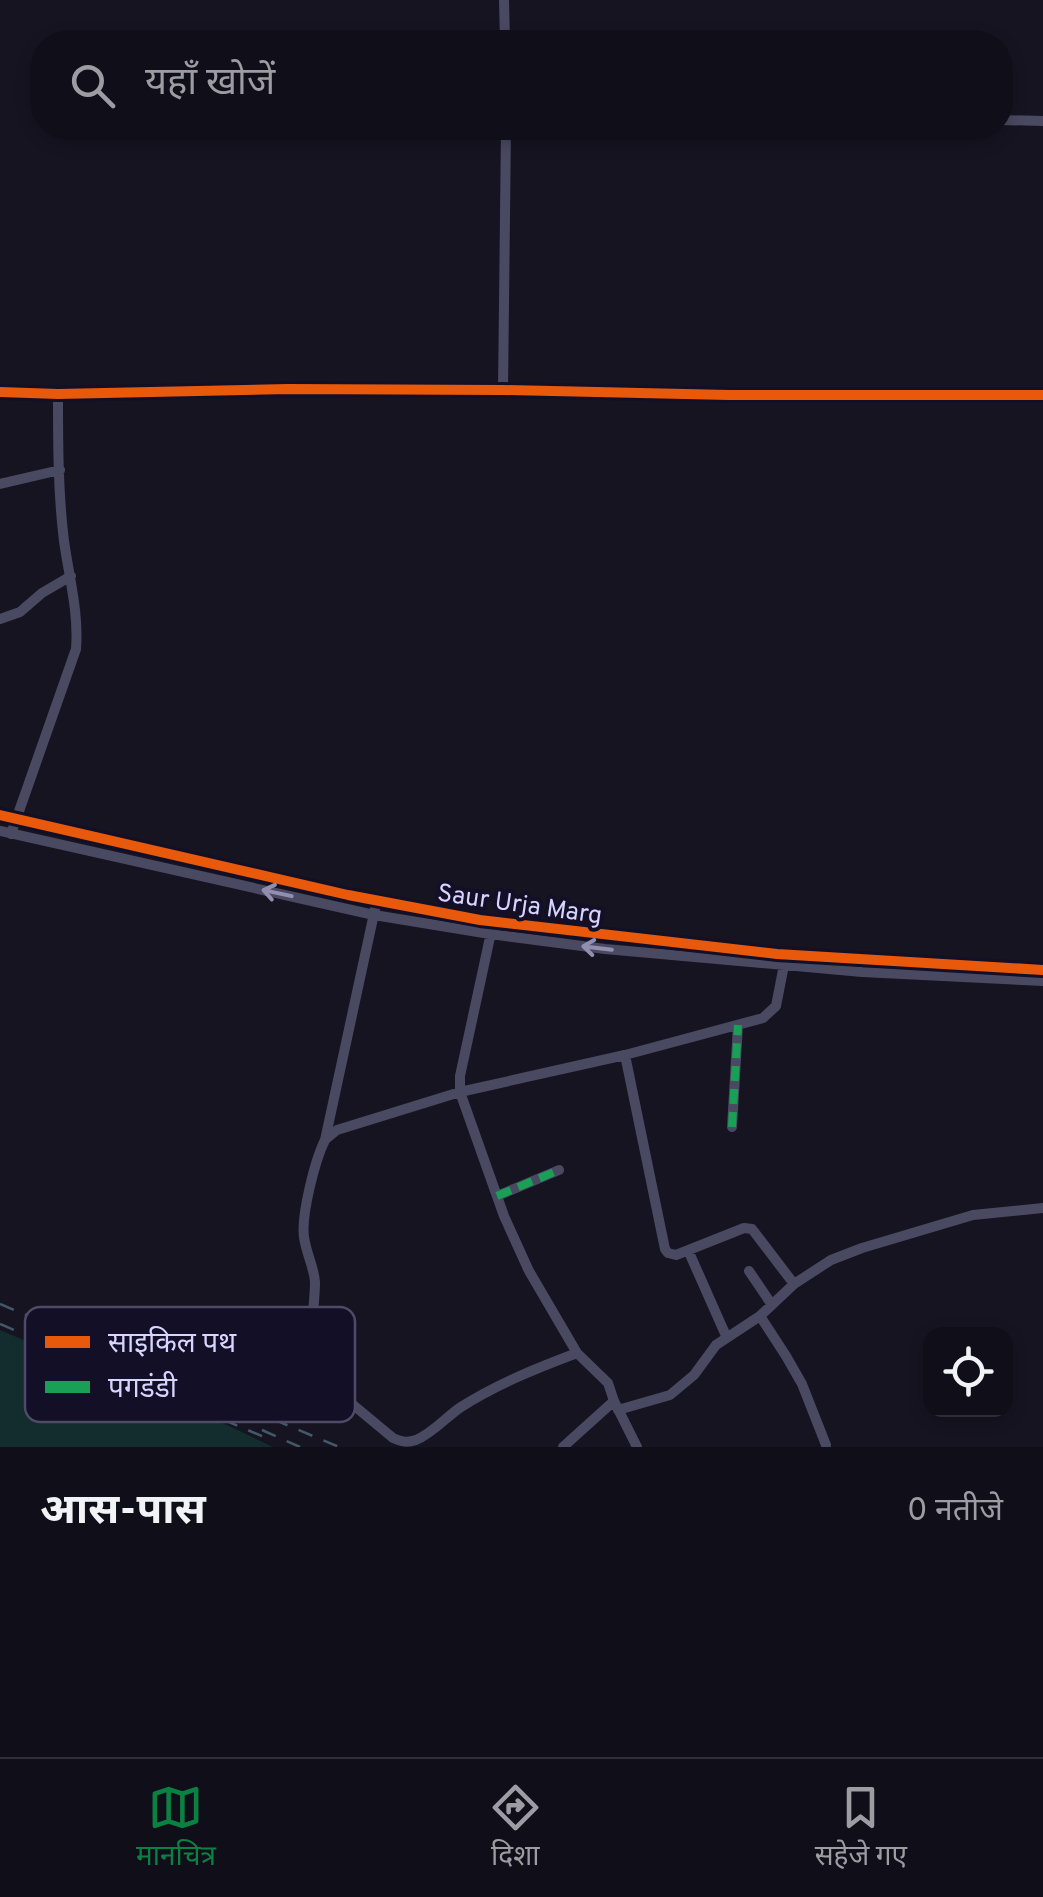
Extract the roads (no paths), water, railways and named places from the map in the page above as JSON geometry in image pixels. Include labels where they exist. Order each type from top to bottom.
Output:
[{"type":"street","points":[[504,0],[505,30]]},
{"type":"street","points":[[1013,120],[1043,120]]},
{"type":"street","points":[[503,390],[506,140]]},
{"type":"street","points":[[0,392],[288,389],[729,395],[1043,394]]},
{"type":"street","points":[[5,833],[16,819],[76,649],[64,539],[58,394]]},
{"type":"street","points":[[0,484],[60,470]]},
{"type":"street","points":[[0,619],[20,612],[70,576]]},
{"type":"street","name":"Saur Urja Marg","points":[[0,815],[492,928],[605,949],[862,972],[1043,980]]},
{"type":"street","name":"Saur Urja Marg","points":[[5,833],[374,914],[785,955],[1043,970]]},
{"type":"street","points":[[314,1307],[315,1278],[303,1228],[376,900]]},
{"type":"street","points":[[492,928],[460,1076],[460,1092],[529,1271],[577,1353],[604,1378],[637,1447]]},
{"type":"street","points":[[325,1140],[337,1130],[460,1092],[625,1056],[763,1018],[776,1006],[784,965]]},
{"type":"street","points":[[732,1127],[738,1024]]},
{"type":"street","points":[[625,1056],[665,1248],[672,1254],[744,1228],[752,1229],[794,1284]]},
{"type":"street","points":[[498,1196],[559,1170]]},
{"type":"street","points":[[563,1447],[616,1406],[670,1395],[694,1375],[711,1350],[831,1260],[973,1215],[1043,1208]]},
{"type":"street","points":[[688,1250],[727,1338]]},
{"type":"street","points":[[749,1270],[772,1305]]},
{"type":"street","points":[[760,1316],[802,1384],[826,1445]]},
{"type":"street","points":[[355,1407],[393,1438],[407,1442],[424,1436],[488,1391],[577,1353]]},
{"type":"street","points":[[424,1436],[431,1447]]},
{"type":"railway","points":[[0,1304],[25,1315]]},
{"type":"railway","points":[[0,1324],[25,1335]]},
{"type":"railway","points":[[229,1422],[271,1440]]},
{"type":"railway","points":[[280,1422],[339,1447]]},
{"type":"railway","points":[[262,1430],[300,1447]]}]
